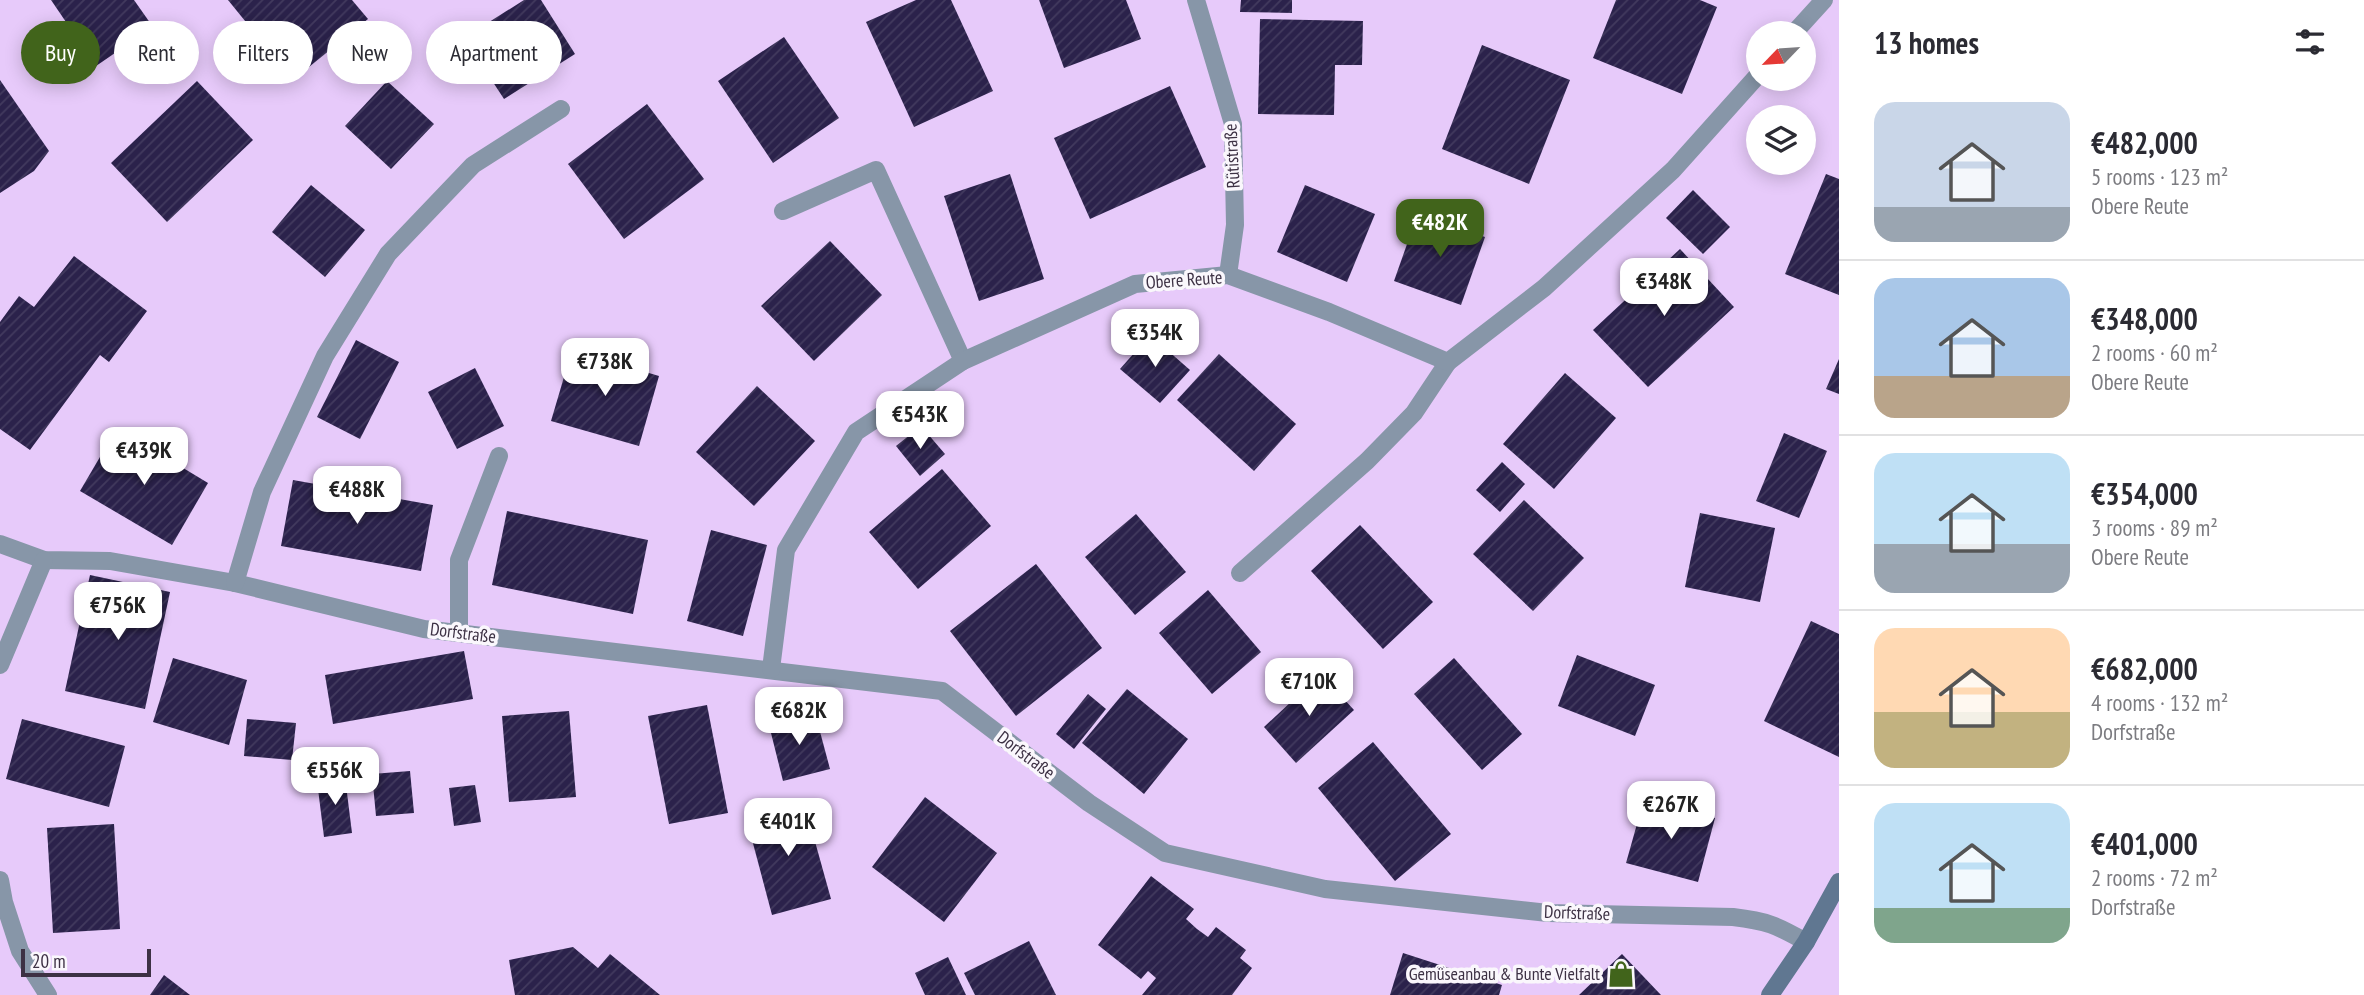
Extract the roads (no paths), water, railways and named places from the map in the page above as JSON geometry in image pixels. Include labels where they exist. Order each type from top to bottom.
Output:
[{"type":"main road","points":[[1770,995],[1806,942],[1839,882]]},
{"type":"street","name":"Rütistraße","points":[[1196,0],[1233,124],[1235,225],[1228,275]]},
{"type":"street","points":[[1805,21],[1824,0]]},
{"type":"street","points":[[1240,573],[1367,461],[1414,413],[1448,362],[1544,288],[1673,170],[1746,89]]},
{"type":"street","points":[[235,583],[267,479],[325,356],[388,254],[473,165],[561,109]]},
{"type":"street","points":[[783,211],[876,170],[963,361]]},
{"type":"street","name":"Obere Reute","points":[[771,669],[786,550],[856,432],[963,361],[1135,284],[1228,275],[1329,312],[1448,362]]},
{"type":"street","points":[[459,632],[458,560],[499,456]]},
{"type":"street","name":"Dorfstraße","points":[[0,544],[44,560],[110,561],[235,583],[424,629],[942,691],[1089,803],[1166,853],[1325,889],[1548,913],[1762,920],[1777,925],[1806,942]]},
{"type":"street","points":[[0,665],[44,560]]},
{"type":"street","points":[[0,880],[4,902],[20,951],[48,995]]},
{"type":"place","name":"Gemüseanbau & Bunte Vielfalt","points":[[1621,974]]}]
